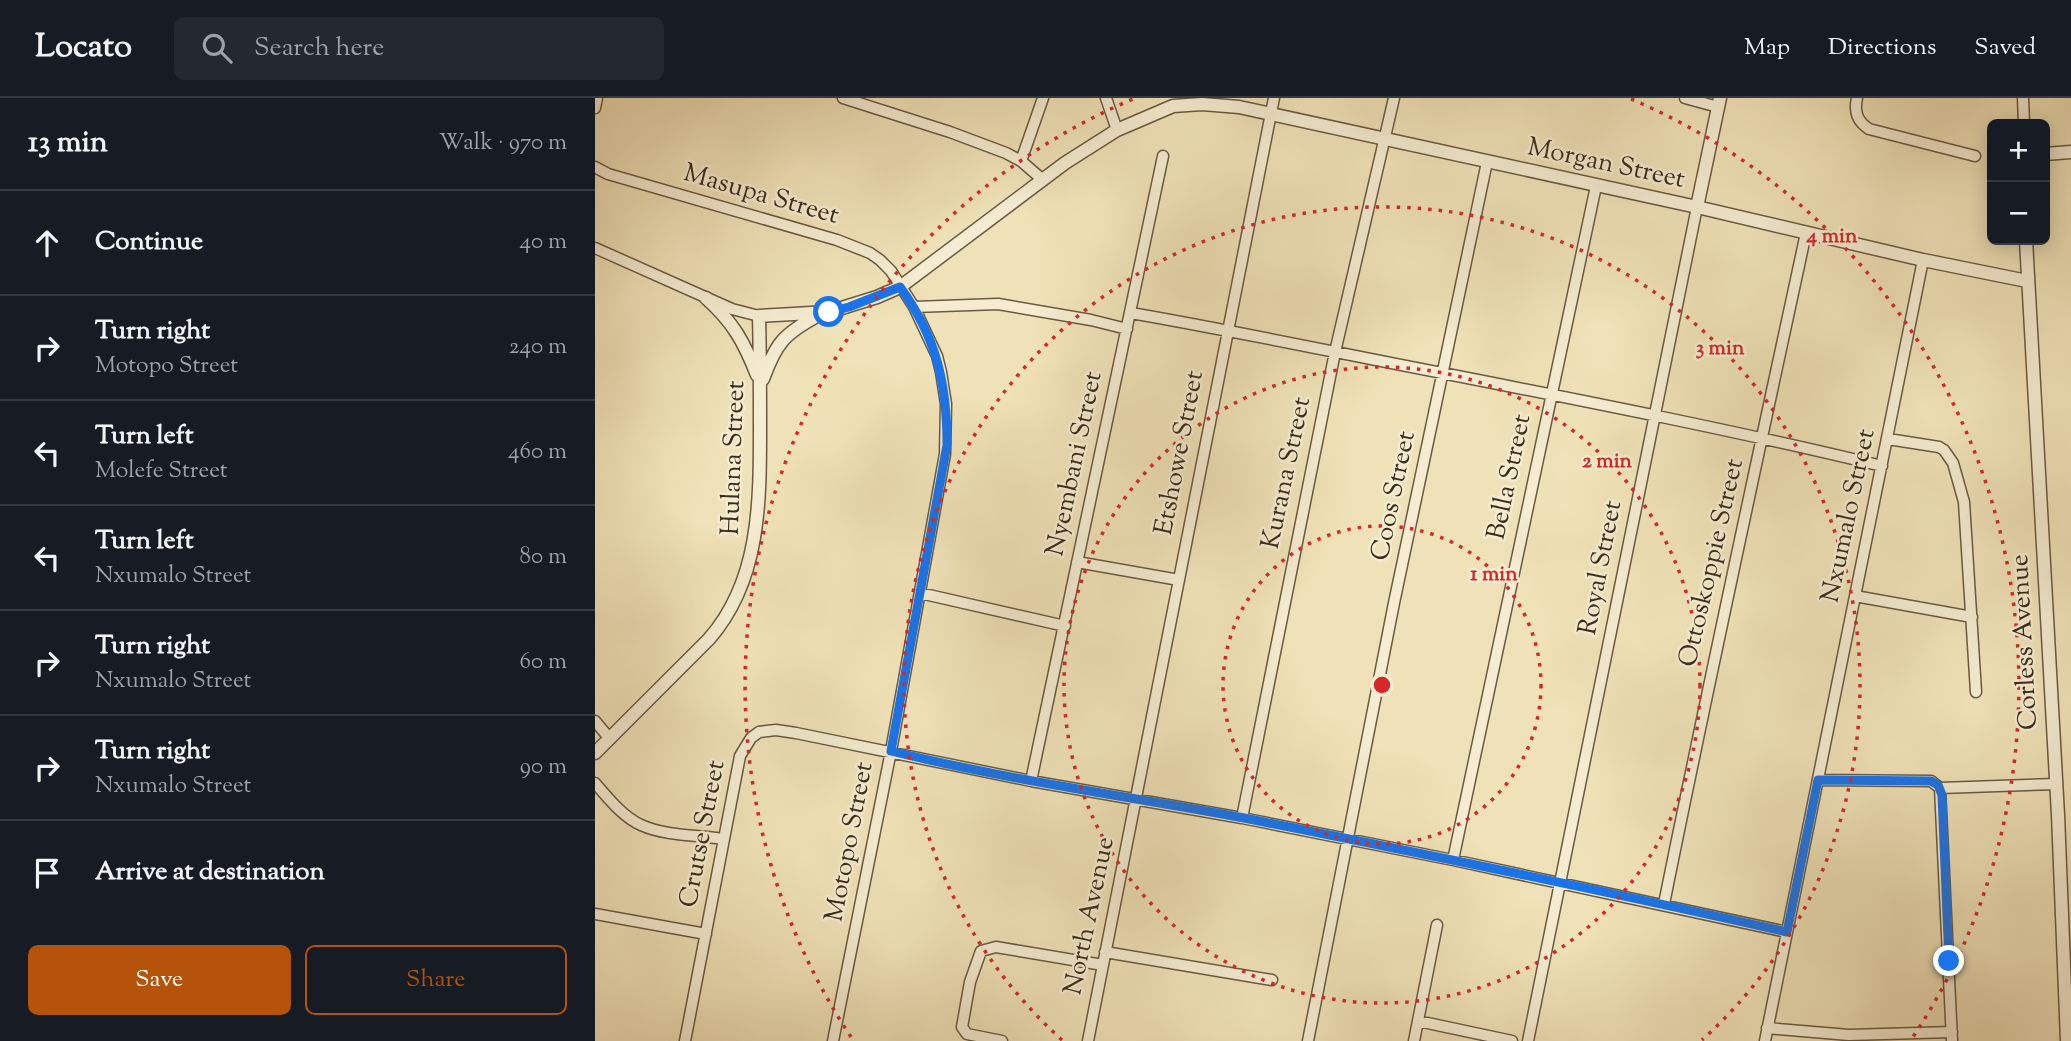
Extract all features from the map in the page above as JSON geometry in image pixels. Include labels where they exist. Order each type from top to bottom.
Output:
[{"type":"street","points":[[595,108],[596,98]]},
{"type":"street","points":[[843,98],[1006,153],[1043,180]]},
{"type":"street","points":[[1021,162],[1043,98]]},
{"type":"street","points":[[595,248],[706,298],[759,316],[824,312],[849,307],[900,287],[1083,150],[1117,130],[1106,98]]},
{"type":"street","name":"Etshowe Street","points":[[1137,800],[1274,98]]},
{"type":"street","name":"Kurana Street","points":[[1242,818],[1335,352],[1394,98]]},
{"type":"street","points":[[1685,98],[1719,102]]},
{"type":"street","points":[[1857,98],[1856,115],[1869,129],[1975,156]]},
{"type":"street","points":[[2023,98],[2024,119]]},
{"type":"street","name":"Royal Street","points":[[1528,1041],[1719,102]]},
{"type":"street","name":"Morgan Street","points":[[1117,130],[1173,106],[1223,105],[2027,281]]},
{"type":"street","points":[[2050,154],[2071,152]]},
{"type":"street","name":"Nyembani Street","points":[[1031,781],[1163,156]]},
{"type":"street","name":"Coos Street","points":[[1308,1041],[1394,603],[1487,162]]},
{"type":"street","name":"Masupa Street","points":[[595,167],[657,190],[853,245],[880,260],[891,271],[900,287]]},
{"type":"street","name":"Bella Street","points":[[1453,860],[1596,186]]},
{"type":"street","name":"Ottoskoppie Street","points":[[1664,904],[1700,722],[1764,438],[1806,233]]},
{"type":"street","name":"Corless Avenue","points":[[2026,245],[2056,784],[2067,1041]]},
{"type":"street","name":"Nxumalo Street","points":[[1765,1041],[1923,260]]},
{"type":"street","name":"Motopo Street","points":[[833,1041],[891,751],[947,445],[947,416],[937,356],[914,307],[900,287]]},
{"type":"street","points":[[706,298],[727,317],[738,333],[760,384]]},
{"type":"street","points":[[914,307],[997,304],[1127,329]]},
{"type":"street","points":[[760,384],[772,354],[783,338],[824,312]]},
{"type":"street","points":[[1131,313],[1552,394],[1764,438],[1882,466]]},
{"type":"street","name":"Hulana Street","points":[[595,753],[709,639],[735,603],[757,534],[759,316]]},
{"type":"street","points":[[1888,439],[1939,447],[1952,463],[1965,502],[1976,692]]},
{"type":"street","points":[[1077,562],[1179,580]]},
{"type":"street","points":[[920,593],[1065,626]]},
{"type":"street","points":[[1855,596],[1972,617]]},
{"type":"street","points":[[595,721],[610,739]]},
{"type":"street","name":"Crutse Street","points":[[685,1041],[740,756],[751,738],[759,732],[776,730],[891,751]]},
{"type":"street","points":[[891,751],[1031,781],[1242,818],[1453,860],[1787,932]]},
{"type":"street","points":[[1818,780],[1931,781],[1940,788],[2056,784]]},
{"type":"street","points":[[595,783],[617,807],[641,825],[661,831],[724,839]]},
{"type":"street","points":[[1767,1028],[1849,1035],[1952,1037],[1940,788]]},
{"type":"street","name":"North Avenue","points":[[1088,1041],[1137,800]]},
{"type":"street","points":[[595,914],[706,934]]},
{"type":"street","points":[[1414,1041],[1437,925]]},
{"type":"street","points":[[1002,1041],[967,1034],[962,1027],[971,982],[981,951],[996,947],[1103,965]]},
{"type":"street","points":[[1105,952],[1272,980]]},
{"type":"street","points":[[1418,1021],[1512,1041]]},
{"type":"route","points":[[829,312],[900,287],[914,307],[937,356],[946,404],[947,445],[891,751],[1009,777],[1242,818],[1453,860],[1787,932],[1818,780],[1931,781],[1938,785],[1942,795],[1949,961]]}]
